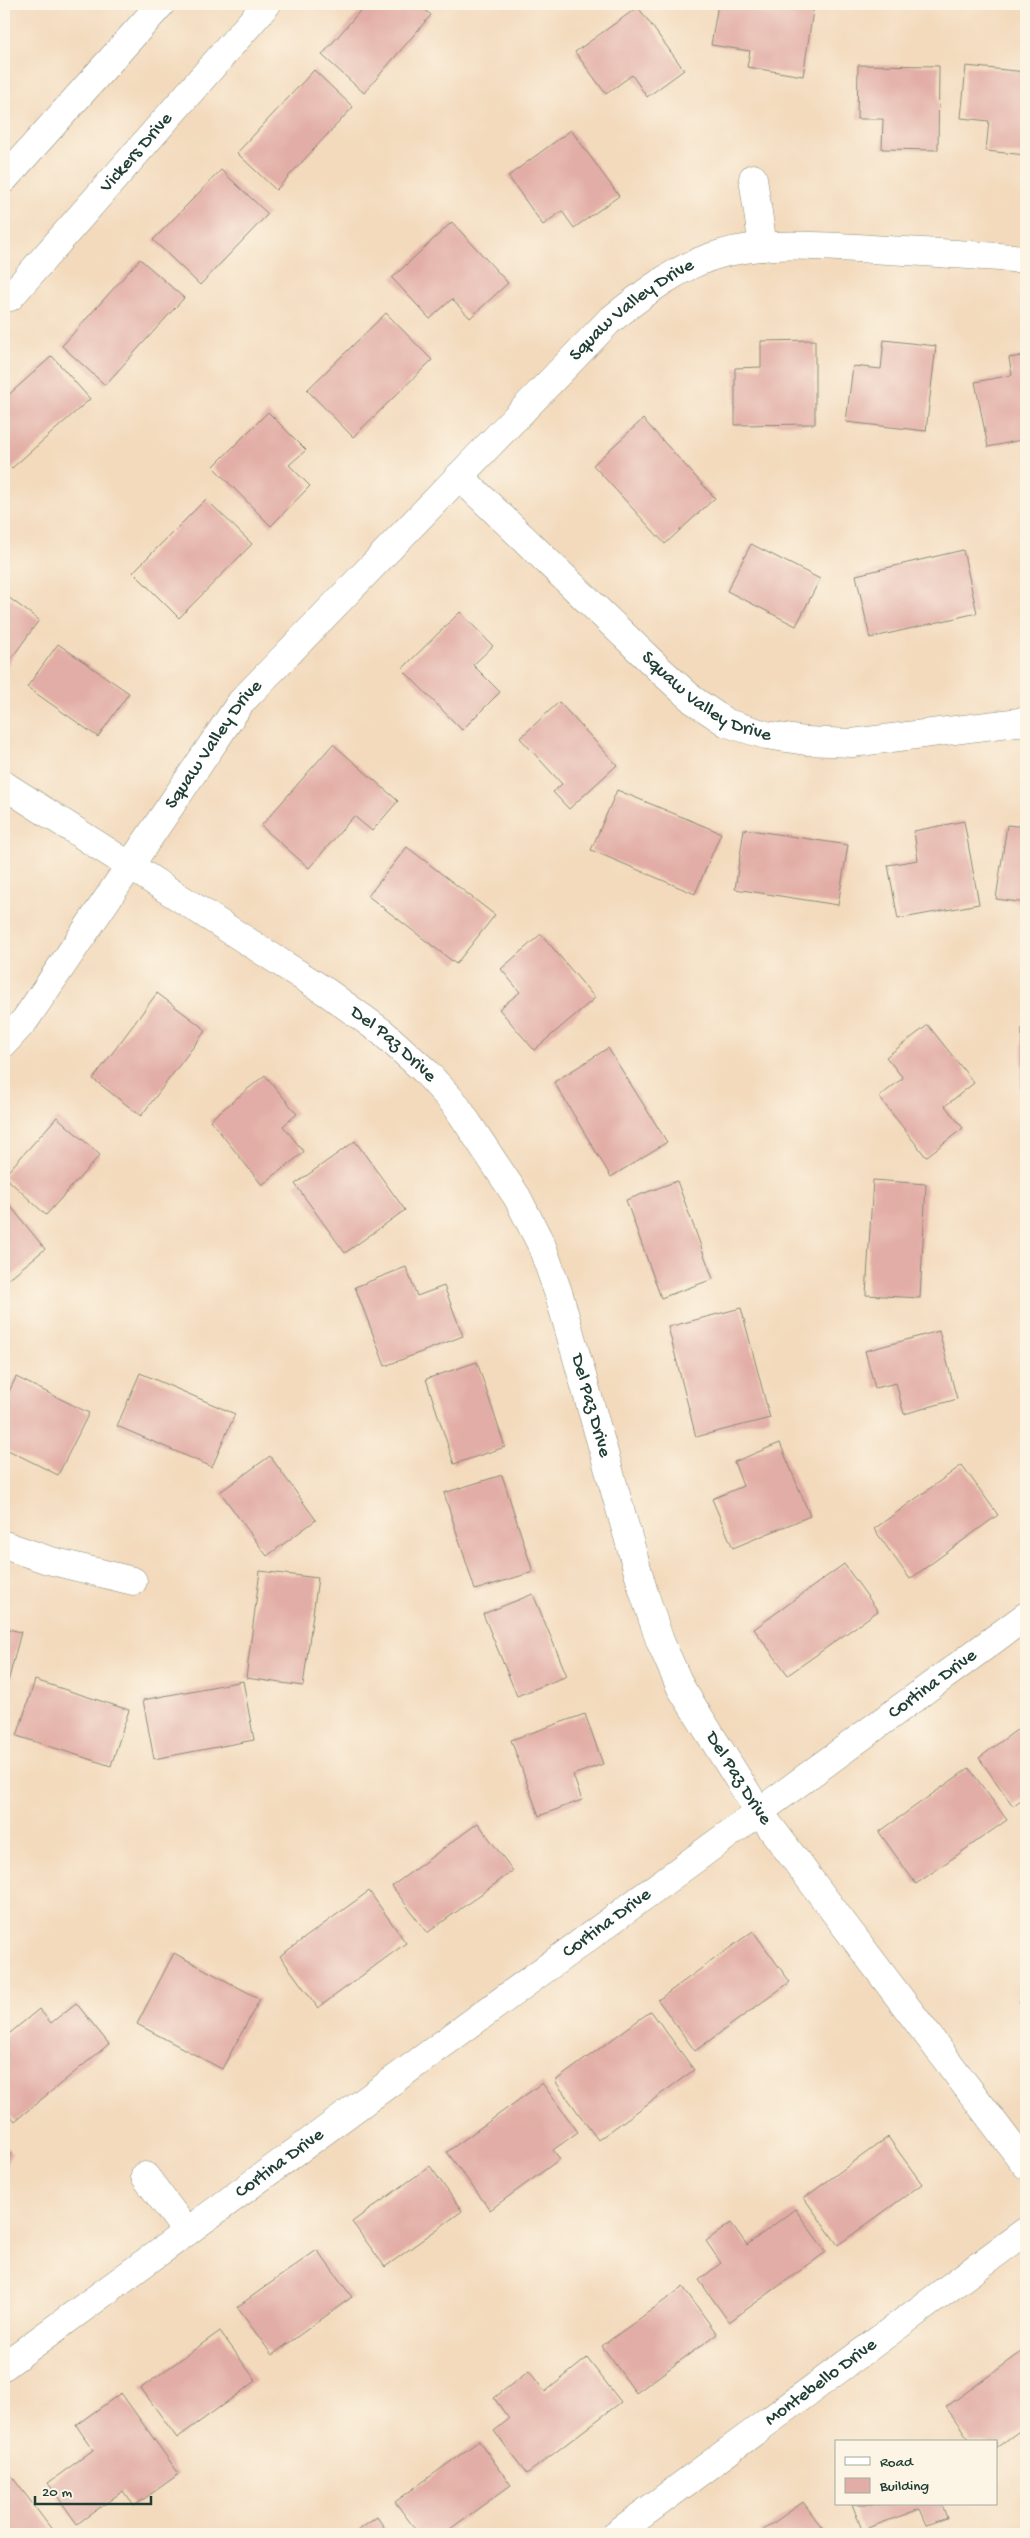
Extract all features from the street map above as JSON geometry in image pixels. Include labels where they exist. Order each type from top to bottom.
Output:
[{"type":"street","points":[[4,177],[161,4]]},
{"type":"street","name":"Vickers Drive","points":[[4,296],[10,297],[267,4]]},
{"type":"street","points":[[753,178],[763,247]]},
{"type":"street","name":"Squaw Valley Drive","points":[[4,1043],[25,1020],[241,702],[608,322],[645,292],[686,267],[724,253],[763,247],[817,246],[1026,258]]},
{"type":"street","name":"Squaw Valley Drive","points":[[459,476],[658,668],[693,700],[727,723],[782,738],[806,742],[852,743],[1026,721]]},
{"type":"street","name":"Del Paz Drive","points":[[4,784],[328,993],[382,1032],[425,1071],[455,1104],[490,1153],[517,1196],[545,1254],[660,1641],[681,1688],[759,1812],[1026,2165]]},
{"type":"street","points":[[4,1545],[48,1560],[133,1580]]},
{"type":"street","name":"Cortina Drive","points":[[4,2366],[1026,1616]]},
{"type":"street","points":[[146,2176],[187,2232]]},
{"type":"street","name":"Montebello Drive","points":[[616,2534],[1026,2231]]},
{"type":"building","points":[[366,4],[418,4],[431,15],[364,93],[322,55]]},
{"type":"building","points":[[718,4],[814,4],[803,76],[747,67],[750,51],[711,45]]},
{"type":"building","points":[[638,7],[684,70],[647,97],[632,75],[606,94],[575,52]]},
{"type":"building","points":[[858,65],[939,66],[938,150],[882,149],[883,119],[857,119]]},
{"type":"building","points":[[966,66],[1026,72],[1026,155],[986,151],[989,121],[961,118]]},
{"type":"building","points":[[314,70],[353,107],[276,190],[237,153]]},
{"type":"building","points":[[571,130],[619,196],[574,228],[562,211],[543,225],[508,176]]},
{"type":"building","points":[[221,170],[268,214],[200,285],[153,240]]},
{"type":"building","points":[[452,222],[508,283],[470,318],[452,299],[430,319],[392,278]]},
{"type":"building","points":[[140,259],[184,298],[105,385],[62,346]]},
{"type":"building","points":[[386,313],[432,360],[353,437],[307,390]]},
{"type":"building","points":[[815,340],[815,424],[735,425],[735,368],[761,367],[761,341]]},
{"type":"building","points":[[884,340],[936,346],[926,431],[846,422],[853,366],[881,369]]},
{"type":"building","points":[[1026,355],[1026,439],[988,447],[975,382],[1012,375],[1009,358]]},
{"type":"building","points":[[52,356],[90,399],[12,468],[4,459],[4,399]]},
{"type":"building","points":[[268,412],[306,450],[289,465],[310,486],[271,526],[213,467]]},
{"type":"building","points":[[643,419],[715,498],[665,544],[593,465]]},
{"type":"building","points":[[206,499],[252,544],[179,618],[133,572]]},
{"type":"building","points":[[751,544],[820,579],[796,626],[727,591]]},
{"type":"building","points":[[963,550],[977,613],[870,638],[856,575]]},
{"type":"building","points":[[4,594],[39,620],[4,669]]},
{"type":"building","points":[[460,612],[493,646],[473,665],[500,692],[462,730],[402,669]]},
{"type":"building","points":[[58,644],[129,693],[98,737],[27,687]]},
{"type":"building","points":[[559,702],[617,765],[569,809],[553,792],[562,784],[520,738]]},
{"type":"building","points":[[333,744],[398,801],[372,831],[354,816],[309,868],[261,826]]},
{"type":"building","points":[[617,790],[721,833],[695,894],[591,850]]},
{"type":"building","points":[[964,821],[979,904],[898,919],[888,865],[918,860],[914,831]]},
{"type":"building","points":[[1007,825],[1026,827],[1026,903],[996,899]]},
{"type":"building","points":[[744,829],[848,845],[838,905],[735,889]]},
{"type":"building","points":[[407,847],[495,915],[456,964],[368,896]]},
{"type":"building","points":[[541,934],[595,998],[534,1050],[499,1009],[520,992],[501,969]]},
{"type":"building","points":[[157,993],[206,1030],[141,1116],[93,1079]]},
{"type":"building","points":[[928,1025],[974,1083],[945,1106],[963,1128],[926,1157],[879,1097],[903,1078],[886,1057]]},
{"type":"building","points":[[1022,1028],[1026,1029],[1026,1091],[1021,1091]]},
{"type":"building","points":[[608,1048],[667,1142],[611,1177],[554,1082]]},
{"type":"building","points":[[265,1075],[297,1114],[283,1126],[304,1152],[262,1185],[210,1120]]},
{"type":"building","points":[[57,1117],[100,1155],[46,1215],[4,1176]]},
{"type":"building","points":[[355,1141],[405,1210],[345,1253],[295,1184]]},
{"type":"building","points":[[873,1180],[926,1184],[920,1298],[866,1295]]},
{"type":"building","points":[[677,1181],[713,1279],[661,1298],[626,1200]]},
{"type":"building","points":[[4,1198],[45,1249],[6,1281],[4,1278]]},
{"type":"building","points":[[406,1267],[417,1296],[444,1286],[463,1336],[385,1366],[355,1287]]},
{"type":"building","points":[[741,1308],[770,1418],[696,1437],[668,1327]]},
{"type":"building","points":[[939,1331],[957,1399],[904,1414],[896,1383],[875,1388],[865,1351]]},
{"type":"building","points":[[477,1362],[505,1447],[454,1464],[426,1379]]},
{"type":"building","points":[[140,1373],[235,1414],[212,1467],[117,1426]]},
{"type":"building","points":[[16,1377],[89,1413],[58,1475],[4,1448],[4,1402]]},
{"type":"building","points":[[780,1443],[810,1516],[733,1548],[712,1499],[743,1486],[734,1462]]},
{"type":"building","points":[[270,1456],[316,1520],[267,1556],[220,1492]]},
{"type":"building","points":[[962,1465],[998,1515],[910,1579],[874,1529]]},
{"type":"building","points":[[502,1475],[533,1572],[475,1590],[444,1493]]},
{"type":"building","points":[[844,1564],[878,1611],[788,1675],[754,1629]]},
{"type":"building","points":[[260,1571],[318,1578],[303,1686],[246,1678]]},
{"type":"building","points":[[533,1594],[567,1676],[517,1696],[483,1614]]},
{"type":"building","points":[[4,1628],[21,1632],[6,1690],[4,1690]]},
{"type":"building","points":[[35,1680],[129,1710],[111,1766],[17,1736]]},
{"type":"building","points":[[243,1681],[254,1740],[154,1759],[143,1700]]},
{"type":"building","points":[[585,1714],[603,1764],[573,1775],[582,1800],[539,1816],[511,1740]]},
{"type":"building","points":[[1026,1723],[1026,1796],[1013,1806],[979,1758]]},
{"type":"building","points":[[969,1768],[1007,1820],[916,1884],[879,1832]]},
{"type":"building","points":[[478,1823],[513,1871],[427,1933],[392,1886]]},
{"type":"building","points":[[369,1891],[406,1943],[318,2008],[280,1956]]},
{"type":"building","points":[[753,1931],[790,1982],[695,2051],[658,2000]]},
{"type":"building","points":[[174,1953],[260,1999],[222,2069],[137,2024]]},
{"type":"building","points":[[1026,1996],[1026,2011],[1019,2002]]},
{"type":"building","points":[[76,2003],[109,2044],[15,2121],[4,2108],[4,2058],[8,2055],[4,2051],[4,2038],[39,2009],[51,2023]]},
{"type":"building","points":[[651,2011],[694,2070],[598,2140],[555,2081]]},
{"type":"building","points":[[542,2083],[578,2132],[553,2150],[560,2159],[490,2210],[447,2152]]},
{"type":"building","points":[[888,2137],[922,2184],[838,2245],[804,2198]]},
{"type":"building","points":[[4,2147],[12,2152],[4,2168]]},
{"type":"building","points":[[430,2166],[462,2211],[385,2267],[352,2222]]},
{"type":"building","points":[[795,2209],[826,2252],[729,2322],[699,2280],[721,2263],[706,2241],[731,2223],[747,2245]]},
{"type":"building","points":[[317,2250],[352,2297],[272,2355],[237,2307]]},
{"type":"building","points":[[683,2287],[717,2334],[636,2393],[602,2346]]},
{"type":"building","points":[[220,2331],[256,2381],[177,2438],[141,2388]]},
{"type":"building","points":[[1023,2351],[1026,2356],[1026,2426],[998,2447],[998,2440],[970,2440],[946,2407]]},
{"type":"building","points":[[587,2358],[621,2402],[527,2474],[494,2431],[509,2419],[494,2398],[529,2371],[545,2392]]},
{"type":"building","points":[[121,2393],[179,2474],[134,2506],[123,2491],[77,2524],[48,2483],[93,2450],[76,2425]]},
{"type":"building","points":[[479,2441],[511,2485],[443,2534],[419,2534],[395,2502]]},
{"type":"building","points":[[10,2474],[53,2531],[49,2534],[4,2534],[4,2479]]},
{"type":"building","points":[[803,2502],[827,2534],[758,2534]]},
{"type":"building","points":[[853,2506],[943,2506],[947,2518],[927,2525],[920,2509],[862,2530]]},
{"type":"building","points":[[377,2517],[389,2534],[353,2534]]}]
